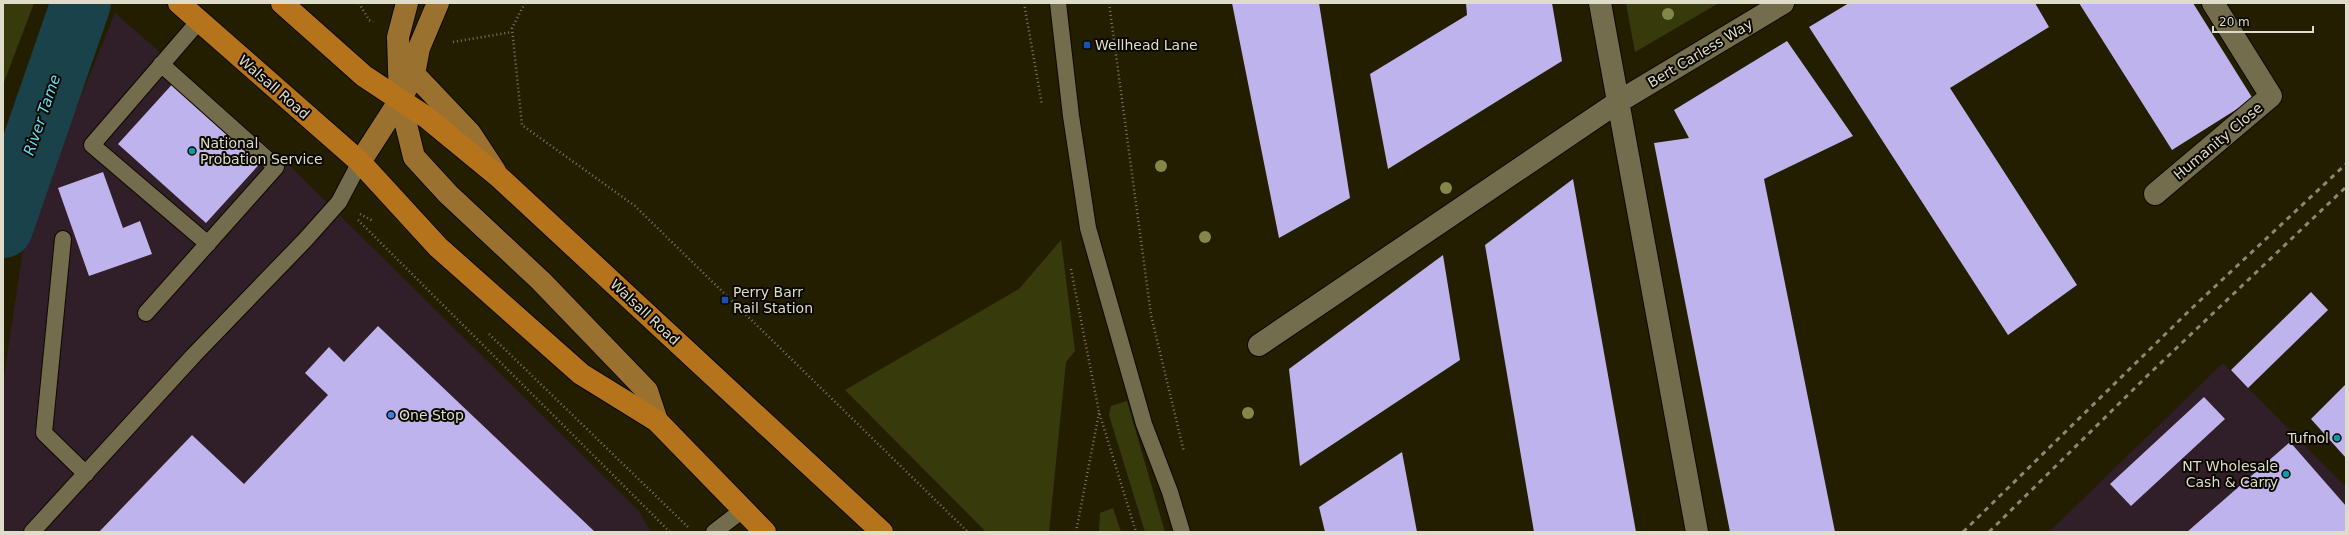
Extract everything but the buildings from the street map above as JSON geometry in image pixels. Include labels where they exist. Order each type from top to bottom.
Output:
[{"type":"highway","name":"Walsall Road","points":[[179,3],[360,162],[438,247],[581,374],[657,421],[765,532]]},
{"type":"highway","name":"Walsall Road","points":[[282,3],[364,76],[426,117],[499,177],[882,532]]},
{"type":"main road","points":[[400,100],[398,37],[406,3]]},
{"type":"main road","points":[[360,162],[400,100],[414,74],[419,48],[438,3]]},
{"type":"main road","points":[[414,74],[470,133],[499,177]]},
{"type":"main road","name":"Walsall Road","points":[[400,100],[414,157],[448,194],[541,281],[647,391],[657,421]]},
{"type":"street","points":[[1600,3],[1697,532]]},
{"type":"street","name":"Bert Carless Way","points":[[1259,345],[1618,102],[1783,3]]},
{"type":"street","name":"Humanity Close","points":[[2155,194],[2271,96],[2214,3]]},
{"type":"lane","points":[[1058,3],[1071,116],[1088,228],[1144,424],[1170,492],[1182,532]]},
{"type":"lane","points":[[199,21],[92,145],[208,244]]},
{"type":"lane","points":[[146,313],[276,168],[162,64]]},
{"type":"lane","points":[[32,532],[339,202],[360,162]]},
{"type":"lane","points":[[63,239],[44,433],[86,474]]},
{"type":"lane","points":[[714,532],[744,509]]},
{"type":"path","points":[[525,3],[512,28],[522,125],[635,206],[968,532]]},
{"type":"path","points":[[1109,3],[1151,315],[1185,454]]},
{"type":"path","points":[[339,202],[374,221],[379,227]]},
{"type":"path","points":[[339,202],[670,532]]},
{"type":"path","points":[[488,332],[693,532]]},
{"type":"path","points":[[1076,532],[1099,412]]},
{"type":"shaded area","points":[[115,13],[293,169],[639,511],[651,532],[3,532],[3,383],[26,230]]},
{"type":"shaded area","points":[[2223,363],[2346,487],[2346,532],[2049,532]]},
{"type":"green space","points":[[3,3],[34,3],[3,85]]},
{"type":"green space","points":[[1626,3],[1719,3],[1635,52]]},
{"type":"green space","points":[[1061,240],[1075,351],[1066,362],[1049,532],[986,532],[845,390],[1019,289]]},
{"type":"green space","points":[[1127,401],[1165,532],[1145,532],[1109,415],[1111,406]]},
{"type":"green space","points":[[1113,508],[1121,532],[1099,532],[1100,513]]},
{"type":"waterway","name":"River Tame","points":[[3,228],[81,3]]},
{"type":"railway","points":[[1963,532],[2191,309],[2346,164]]},
{"type":"railway","points":[[1989,532],[2147,376],[2346,187]]},
{"type":"place","name":"Wellhead Lane","points":[[1087,45]]},
{"type":"place","name":"National Probation Service","points":[[192,151]]},
{"type":"place","name":"Perry Barr Rail Station","points":[[725,300]]},
{"type":"place","name":"One Stop","points":[[391,415]]},
{"type":"place","name":"Tufnol","points":[[2337,438]]},
{"type":"place","name":"NT Wholesale Cash & Carry","points":[[2286,474]]}]
